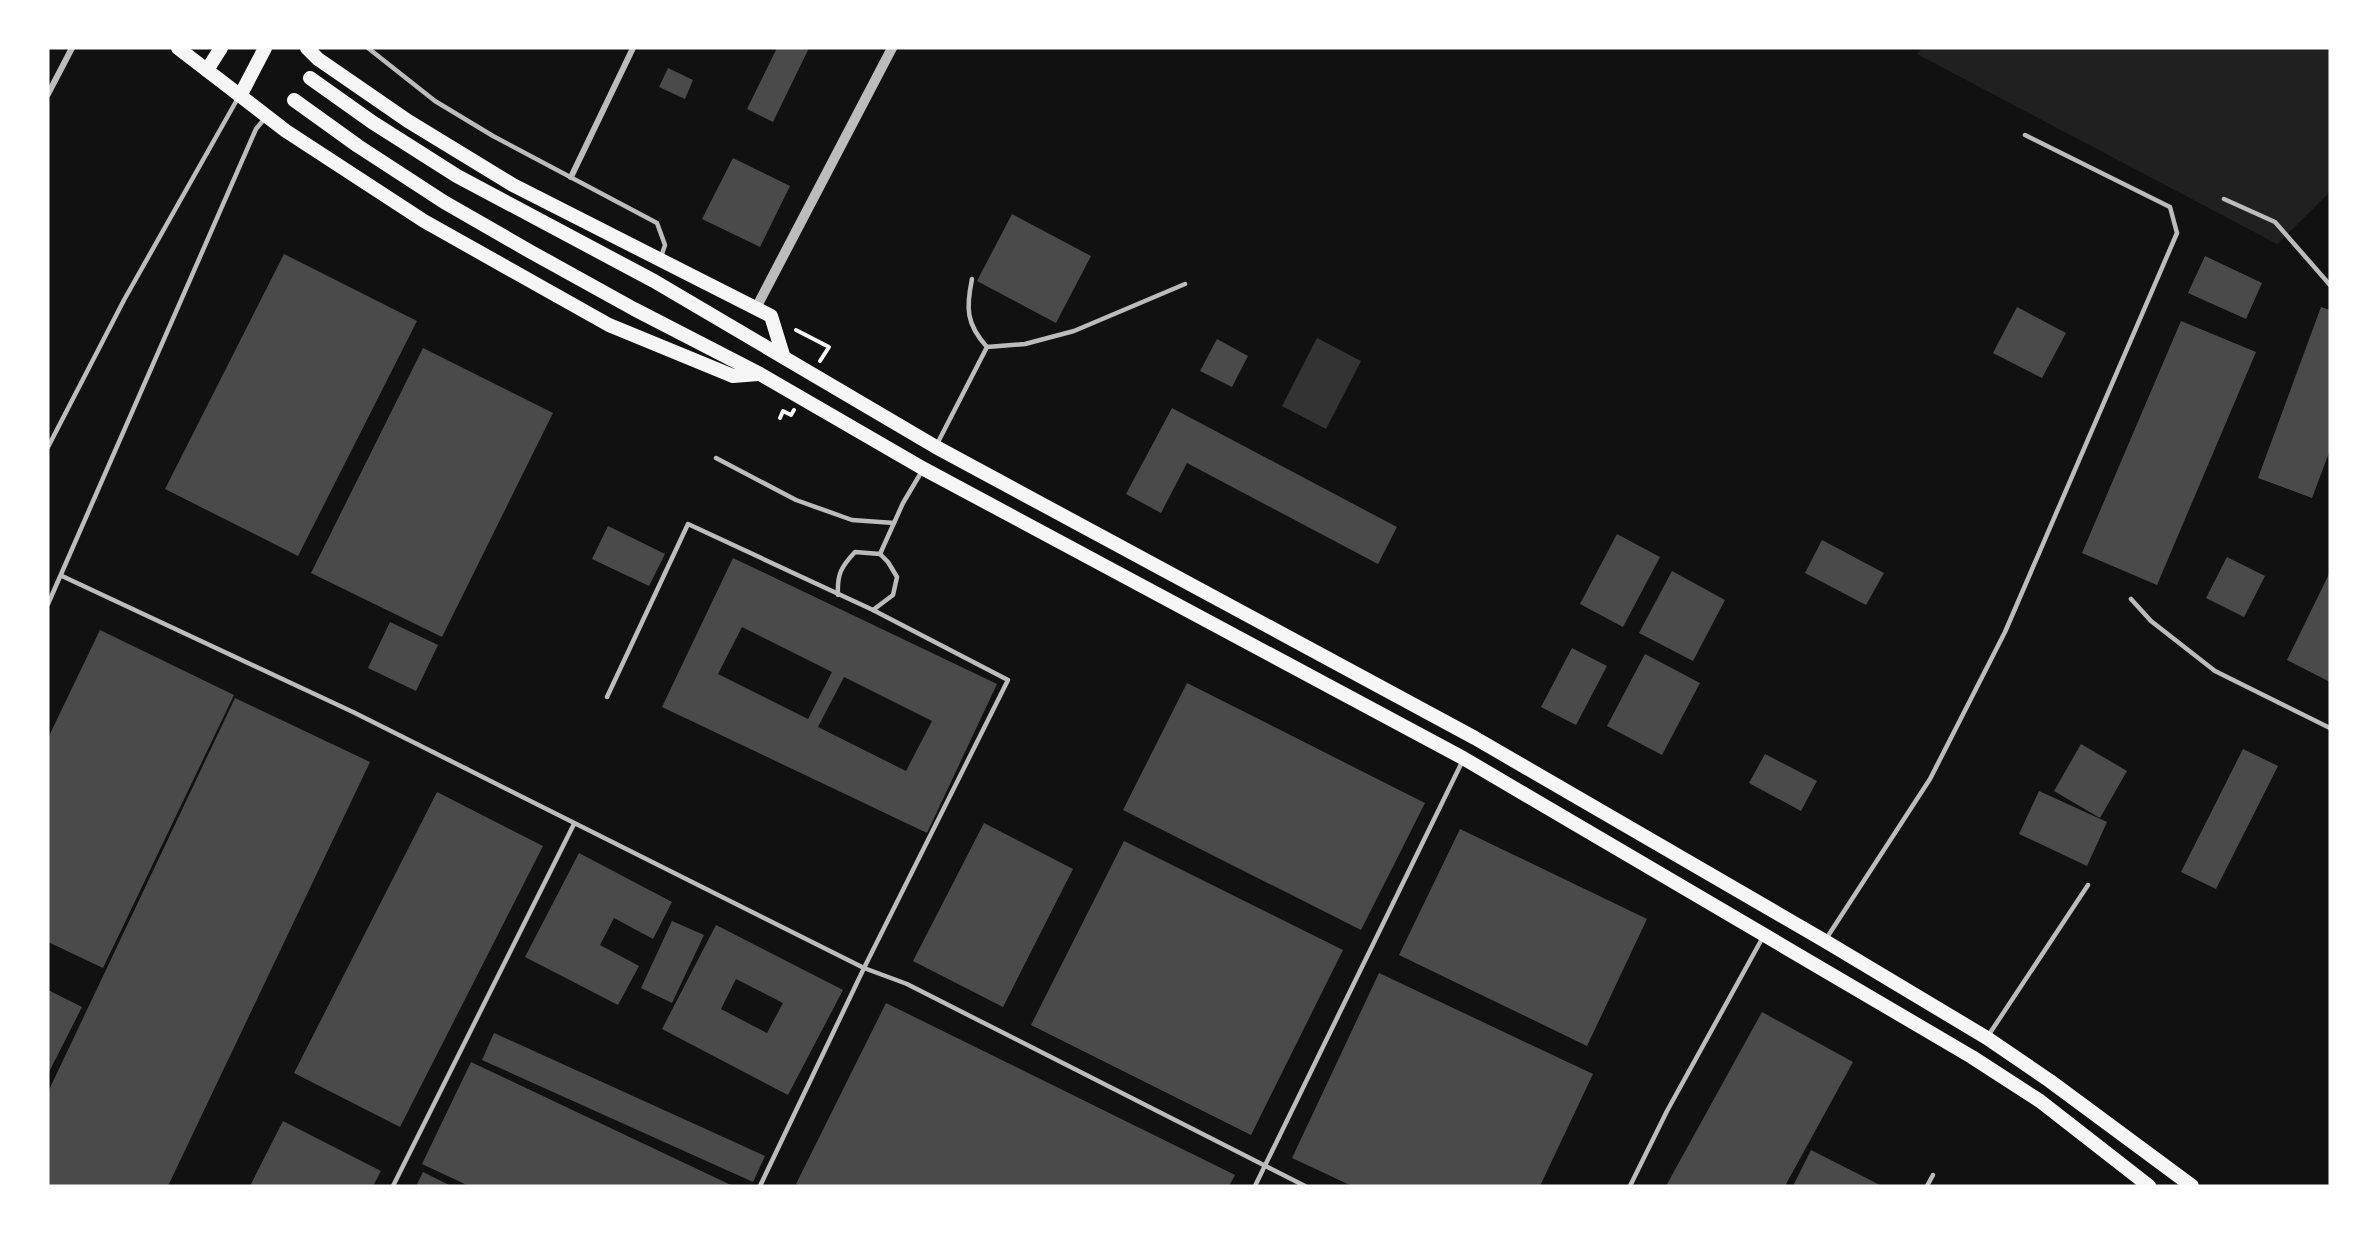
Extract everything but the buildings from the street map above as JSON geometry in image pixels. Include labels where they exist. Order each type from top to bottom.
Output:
[{"type":"main road","points":[[178,48],[266,116],[424,221],[609,325],[733,376],[760,374]]},
{"type":"main road","points":[[207,70],[221,48]]},
{"type":"main road","points":[[240,96],[265,48]]},
{"type":"main road","points":[[307,48],[336,71],[452,149],[513,185],[771,316],[783,355]]},
{"type":"main road","points":[[310,78],[372,122],[457,176],[654,281],[936,447],[1475,738],[1824,941],[1987,1038],[2050,1081],[2192,1186]]},
{"type":"main road","points":[[294,100],[358,146],[444,202],[634,309],[760,374],[924,469],[1463,758],[1764,934],[1972,1057],[2040,1101],[2149,1186]]},
{"type":"street","points":[[48,94],[72,48]]},
{"type":"street","points":[[571,177],[633,48]]},
{"type":"street","points":[[756,308],[892,48]]},
{"type":"lane","points":[[368,48],[435,101],[493,136],[657,223],[665,245],[660,260]]},
{"type":"lane","points":[[48,447],[129,290],[240,96]]},
{"type":"lane","points":[[48,604],[256,129],[266,116]]},
{"type":"lane","points":[[1824,941],[1930,778],[2005,632],[2177,233],[2170,207],[2025,135]]},
{"type":"lane","points":[[2224,199],[2275,222],[2330,285]]},
{"type":"lane","points":[[972,279],[967,303],[975,333],[987,347]]},
{"type":"lane","points":[[987,347],[1025,344],[1074,331],[1185,284]]},
{"type":"lane","points":[[936,447],[987,347]]},
{"type":"lane","points":[[716,458],[796,500],[852,520],[894,523]]},
{"type":"lane","points":[[880,554],[903,503],[924,469]]},
{"type":"lane","points":[[607,697],[688,524],[873,610],[1008,680],[864,968],[760,1186]]},
{"type":"lane","points":[[838,595],[837,583],[841,567],[855,552],[880,554],[897,577],[893,595],[873,610]]},
{"type":"lane","points":[[62,576],[353,712],[864,968],[907,984],[1305,1186]]},
{"type":"lane","points":[[2131,599],[2151,621],[2216,671],[2330,728]]},
{"type":"lane","points":[[1255,1186],[1463,758]]},
{"type":"lane","points":[[393,1186],[574,824]]},
{"type":"lane","points":[[1987,1038],[2088,885]]},
{"type":"lane","points":[[1630,1186],[1667,1111],[1764,934]]},
{"type":"lane","points":[[1927,1186],[1933,1175]]},
{"type":"path","points":[[796,330],[829,346]]},
{"type":"path","points":[[780,418],[783,411],[791,415]]},
{"type":"shaded area","points":[[1922,48],[2330,48],[2330,192],[2277,244],[1917,54]]},
{"type":"shaded area","points":[[1317,338],[1361,361],[1326,429],[1282,406]]}]
